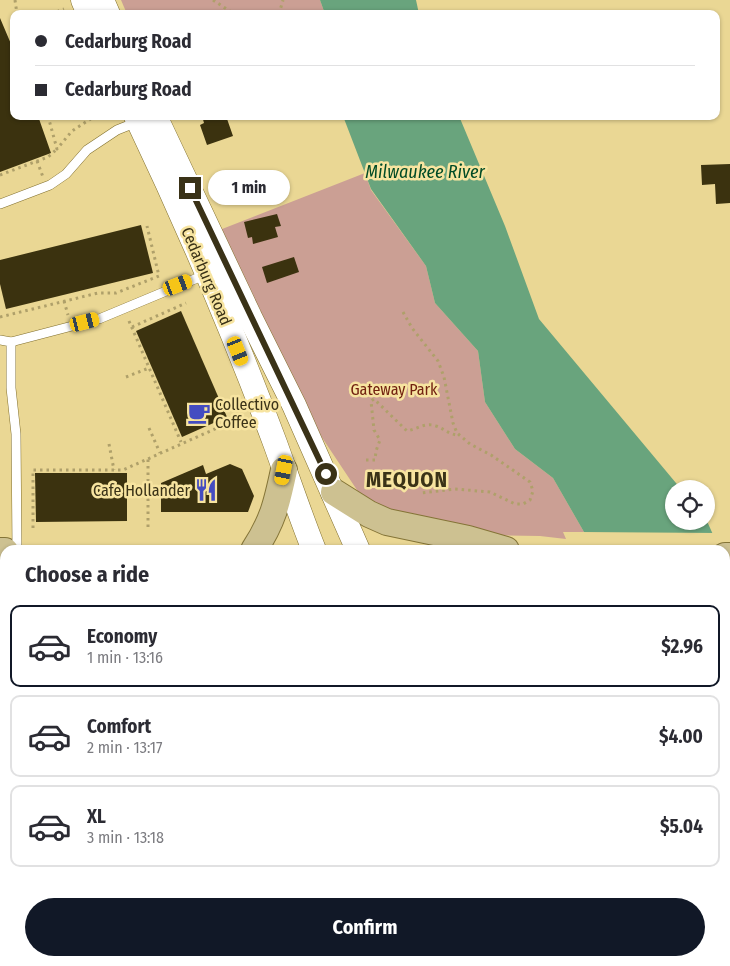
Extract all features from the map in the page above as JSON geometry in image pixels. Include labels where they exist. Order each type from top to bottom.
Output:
[{"type":"main road","name":"Cedarburg Road","points":[[146,120],[166,180],[334,492],[356,545]]},
{"type":"main road","name":"Cedarburg Road","points":[[216,270],[284,470],[312,545]]},
{"type":"main road","points":[[257,545],[270,526],[284,470]]},
{"type":"main road","points":[[334,492],[369,514],[387,522],[489,545]]},
{"type":"lane","points":[[0,204],[50,185],[66,174],[88,150],[117,130],[140,120]]},
{"type":"lane","points":[[0,340],[11,342],[99,319],[216,270]]},
{"type":"lane","points":[[11,342],[11,388],[16,434],[17,545]]},
{"type":"path","points":[[213,0],[228,10]]},
{"type":"path","points":[[60,10],[73,4]]},
{"type":"path","points":[[49,120],[57,149]]},
{"type":"path","points":[[0,175],[48,157],[72,131],[89,120]]},
{"type":"path","points":[[0,317],[98,293],[117,295],[159,276],[147,226]]},
{"type":"path","points":[[132,327],[186,303]]},
{"type":"path","points":[[403,312],[412,328],[438,361],[444,377],[453,423],[460,435],[470,444],[491,455],[530,482],[532,496],[523,504],[516,504],[490,492],[455,489],[420,492]]},
{"type":"path","points":[[129,321],[181,442]]},
{"type":"path","points":[[126,377],[149,368]]},
{"type":"path","points":[[366,460],[375,460],[380,440],[374,430],[371,401],[374,399],[407,431],[426,425],[436,426],[452,435],[460,435]]},
{"type":"path","points":[[33,528],[33,470],[123,470],[181,442],[235,420]]},
{"type":"path","points":[[149,428],[160,452]]},
{"type":"path","points":[[109,444],[114,470]]},
{"type":"path","points":[[148,458],[148,527]]},
{"type":"green space","points":[[121,0],[320,0],[324,10],[125,10]]},
{"type":"green space","name":"Gateway Park","points":[[365,173],[371,190],[426,266],[435,303],[478,351],[485,402],[515,449],[553,478],[584,532],[563,532],[566,539],[540,536],[482,535],[385,514],[365,502],[317,430],[217,231]]},
{"type":"water","points":[[320,0],[416,0],[418,10],[324,10]]},
{"type":"water","name":"Milwaukee River","points":[[345,120],[461,120],[505,226],[539,319],[673,480],[665,480],[665,530],[711,530],[718,545],[594,545],[584,532],[553,478],[515,449],[485,402],[478,351],[435,303],[426,266],[371,189]]},
{"type":"pier","points":[[581,532],[717,533],[721,545],[590,545]]},
{"type":"building","points":[[0,18],[10,42],[10,120],[39,120],[51,153],[0,172]]},
{"type":"building","points":[[203,120],[227,120],[233,136],[207,145],[200,125],[204,123]]},
{"type":"building","points":[[730,164],[730,203],[716,204],[715,184],[702,185],[701,165]]},
{"type":"building","points":[[250,175],[256,191],[236,199],[229,184]]},
{"type":"building","points":[[277,214],[281,226],[275,227],[278,237],[253,244],[252,237],[248,238],[244,222]]},
{"type":"building","points":[[141,225],[153,273],[6,309],[0,284],[0,260]]},
{"type":"building","points":[[294,257],[299,272],[267,283],[262,267]]},
{"type":"building","points":[[181,311],[227,417],[182,437],[136,331]]},
{"type":"building","name":"Cafe Hollander","points":[[230,464],[242,469],[254,496],[248,512],[161,512],[161,483],[203,465],[206,474]]},
{"type":"building","points":[[35,473],[127,473],[127,521],[36,522]]},
{"type":"place","name":"Collectivo Coffee","points":[[199,413]]},
{"type":"place","name":"Cafe Hollander","points":[[206,490]]},
{"type":"district","name":"MEQUON","points":[[407,480]]},
{"type":"route","points":[[190,188],[326,474]]}]
